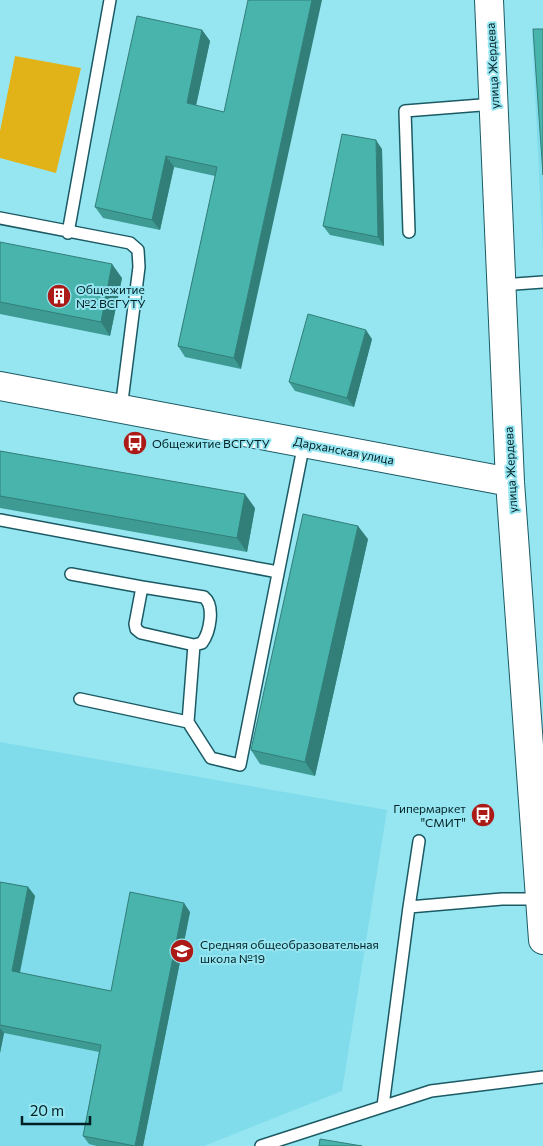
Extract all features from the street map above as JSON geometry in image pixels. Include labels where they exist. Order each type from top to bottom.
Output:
[{"type":"main road","name":"улица Жердева","points":[[489,0],[510,482],[539,840],[543,940]]},
{"type":"main road","name":"Дарханская улица","points":[[0,386],[510,482]]},
{"type":"lane","points":[[68,232],[110,0]]},
{"type":"lane","points":[[409,232],[405,111],[494,104]]},
{"type":"lane","points":[[0,218],[130,244],[138,250],[139,267],[121,409]]},
{"type":"lane","points":[[502,285],[543,282]]},
{"type":"lane","points":[[194,645],[188,722],[211,758],[240,765],[304,443]]},
{"type":"lane","points":[[0,520],[278,572]]},
{"type":"lane","points":[[71,574],[204,597],[208,601],[210,611],[206,638],[194,645],[141,633],[136,630],[135,624],[142,587]]},
{"type":"lane","points":[[80,699],[188,722]]},
{"type":"lane","points":[[384,1106],[409,907],[420,841]]},
{"type":"lane","points":[[409,907],[502,899],[540,899]]},
{"type":"lane","points":[[261,1146],[432,1090],[543,1077]]},
{"type":"shaded area","points":[[543,32],[543,253],[532,33]]},
{"type":"shaded area","points":[[15,56],[81,68],[56,173],[0,158],[0,131]]},
{"type":"shaded area","name":"Средняя общеобразовательная школа №19","points":[[0,742],[387,810],[342,1091],[204,1146],[0,1146]]},
{"type":"building","points":[[248,0],[312,0],[234,358],[178,346],[217,167],[166,156],[152,220],[95,207],[137,16],[202,30],[187,103],[224,112]]},
{"type":"building","points":[[533,29],[543,29],[543,175]]},
{"type":"building","points":[[342,134],[376,140],[378,237],[323,226]]},
{"type":"building","name":"Общежитие №2 ВСГУТУ","points":[[0,242],[112,264],[101,322],[0,302]]},
{"type":"building","points":[[308,314],[366,330],[347,398],[289,382]]},
{"type":"building","points":[[0,451],[245,494],[237,538],[0,496]]},
{"type":"building","points":[[303,514],[358,526],[305,762],[251,750]]},
{"type":"building","points":[[0,882],[28,887],[12,971],[111,991],[130,892],[184,903],[135,1146],[83,1136],[101,1045],[0,1025]]},
{"type":"building","points":[[320,1139],[362,1146],[319,1146]]},
{"type":"place","name":"Общежитие №2 ВСГУТУ","points":[[59,296]]},
{"type":"place","name":"Общежитие ВСГУТУ","points":[[135,443]]},
{"type":"place","name":"Гипермаркет \"СМИТ\"","points":[[483,815]]},
{"type":"place","name":"Средняя общеобразовательная школа №19","points":[[182,951]]}]
